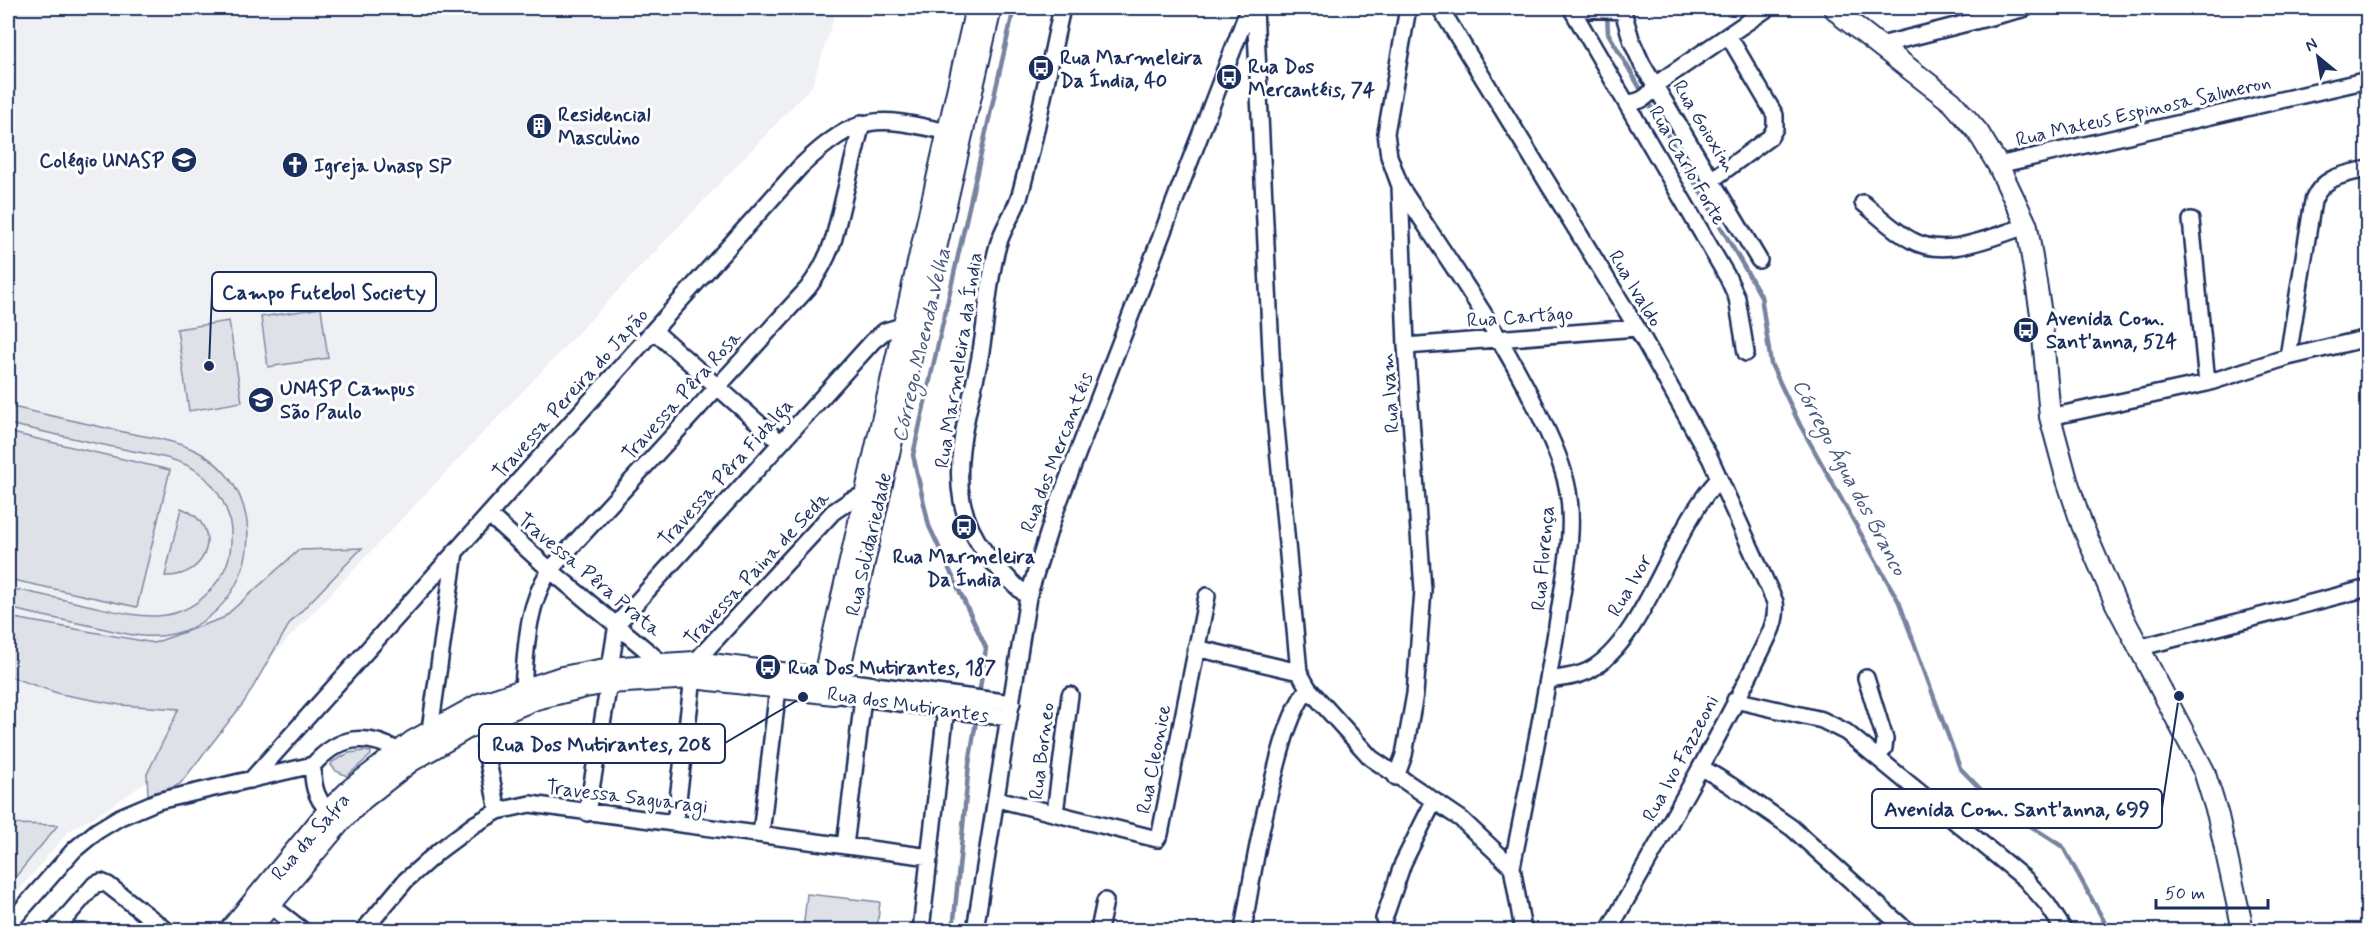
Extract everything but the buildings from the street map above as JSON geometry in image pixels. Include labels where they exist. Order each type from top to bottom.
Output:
[{"type":"main road","name":"Rua Solidariedade","points":[[828,686],[955,133],[976,8]]},
{"type":"main road","name":"Rua Solidariedade","points":[[872,492],[902,326],[991,8]]},
{"type":"main road","points":[[1834,8],[1848,22],[1953,102],[1978,132],[1998,165],[2027,226],[2041,314],[2050,417],[2064,471],[2082,525],[2116,604],[2204,771],[2218,816],[2243,930]]},
{"type":"main road","name":"Rua dos Mutirantes","points":[[335,815],[363,799],[402,768],[472,725],[536,699],[585,687],[609,676],[663,664],[778,688],[828,686]]},
{"type":"main road","name":"Rua dos Mutirantes","points":[[399,751],[430,730],[480,704],[562,677],[694,670],[828,686]]},
{"type":"main road","name":"Rua da Safra","points":[[249,930],[270,905],[352,788],[399,751]]},
{"type":"main road","name":"Rua da Safra","points":[[230,930],[335,815]]},
{"type":"street","name":"Rua Marmeleira da Índia","points":[[1028,597],[985,554],[973,535],[962,500],[961,450],[984,334],[988,292],[999,244],[1015,210],[1029,161],[1062,8]]},
{"type":"street","name":"Rua dos Mercantéis","points":[[975,930],[997,799],[1005,710],[1028,597],[1055,512],[1249,8]]},
{"type":"street","points":[[1256,8],[1273,395],[1299,672],[1308,688],[1361,749],[1396,777],[1461,819],[1512,867],[1523,930]]},
{"type":"street","name":"Rua Ivam","points":[[1396,777],[1406,747],[1415,694],[1423,590],[1406,346],[1400,186],[1389,156],[1386,133],[1405,8]]},
{"type":"street","name":"Rua Ivaldo","points":[[1440,8],[1637,328],[1719,479],[1774,602]]},
{"type":"street","name":"Rua Goioxim","points":[[1571,8],[1620,10],[1653,88],[1713,179],[1759,260]]},
{"type":"street","name":"Rua Carlo Forte","points":[[1571,8],[1630,103],[1728,278],[1737,298],[1746,353]]},
{"type":"street","points":[[1630,103],[1642,100],[1653,88],[1768,8]]},
{"type":"street","points":[[1881,45],[2024,8]]},
{"type":"street","points":[[1713,179],[1770,137],[1777,122],[1728,35]]},
{"type":"street","name":"Rua Mateus Espinosa Salmeron","points":[[1998,165],[2367,80]]},
{"type":"street","name":"Travessa Pereira do Japão","points":[[251,780],[800,167],[832,138],[862,123],[899,122],[955,133]]},
{"type":"street","name":"Travessa Pêra Rosa","points":[[524,688],[526,645],[531,617],[543,581],[550,570],[808,288],[828,256],[862,123]]},
{"type":"street","points":[[2288,357],[2313,201],[2317,190],[2327,181],[2367,169]]},
{"type":"street","name":"Rua Florença","points":[[1400,186],[1500,338],[1561,463],[1571,511],[1566,567],[1548,680],[1512,867]]},
{"type":"street","points":[[1863,203],[1908,239],[1935,249],[1959,246],[2027,226]]},
{"type":"street","points":[[2191,220],[2207,382]]},
{"type":"street","name":"Travessa Pêra Fidalga","points":[[617,624],[873,341],[885,332],[902,326]]},
{"type":"street","name":"Rua Cartágo","points":[[1406,346],[1637,328]]},
{"type":"street","points":[[654,330],[780,442]]},
{"type":"street","points":[[2050,417],[2207,382],[2288,357],[2367,338]]},
{"type":"street","name":"Rua Ivor","points":[[1548,680],[1587,672],[1612,652],[1638,615],[1700,501],[1719,479]]},
{"type":"street","name":"Travessa Paina de Seda","points":[[694,670],[833,512],[872,492]]},
{"type":"street","name":"Travessa Pêra Prata","points":[[489,515],[550,570],[663,664]]},
{"type":"street","points":[[430,730],[456,551]]},
{"type":"street","points":[[2138,648],[2367,588]]},
{"type":"street","name":"Rua Cleonice","points":[[997,799],[1157,839],[1160,834],[1207,596]]},
{"type":"street","name":"Rua Ivo Fazzeoni","points":[[1609,930],[1701,767],[1769,637],[1776,610],[1774,602]]},
{"type":"street","points":[[586,813],[617,624]]},
{"type":"street","points":[[1196,648],[1299,672]]},
{"type":"street","points":[[675,823],[694,670]]},
{"type":"street","points":[[1866,678],[1885,739],[1884,748],[1878,758]]},
{"type":"street","name":"Rua dos Mutirantes","points":[[828,686],[863,698],[1005,710]]},
{"type":"street","name":"Rua dos Mutirantes","points":[[828,686],[949,704]]},
{"type":"street","points":[[761,834],[778,688]]},
{"type":"street","points":[[1243,930],[1260,828],[1289,724],[1308,688]]},
{"type":"street","name":"Rua Borneo","points":[[1055,813],[1070,695]]},
{"type":"street","points":[[844,846],[863,698]]},
{"type":"street","points":[[1736,700],[1822,720],[1846,732],[2025,879],[2047,904],[2064,930]]},
{"type":"street","points":[[921,930],[949,704]]},
{"type":"street","points":[[8,925],[74,850],[97,831],[120,817],[158,801],[314,765],[324,753],[338,744],[353,740],[369,739],[385,743],[399,751]]},
{"type":"street","points":[[485,747],[498,811]]},
{"type":"street","points":[[314,765],[315,790],[335,815]]},
{"type":"street","points":[[1701,767],[1792,828],[1906,930]]},
{"type":"street","points":[[1384,919],[1407,854],[1434,801]]},
{"type":"street","name":"Travessa Saguaragi","points":[[364,930],[406,880],[440,849],[498,811],[530,804],[930,857]]},
{"type":"street","points":[[55,930],[94,885],[101,882],[166,930]]},
{"type":"street","points":[[1098,930],[1105,901]]},
{"type":"street","points":[[270,905],[302,930]]},
{"type":"shaded area","name":"UNASP Campus São Paulo","points":[[8,8],[837,8],[812,86],[216,715],[181,758],[107,809],[69,831],[8,903]]},
{"type":"shaded area","points":[[321,308],[328,358],[268,367],[261,317]]},
{"type":"shaded area","points":[[229,321],[242,402],[189,411],[177,329]]},
{"type":"shaded area","points":[[8,406],[176,443],[202,454],[225,474],[240,498],[247,525],[246,553],[238,580],[223,604],[201,622],[173,634],[162,636],[141,636],[8,608],[8,588],[138,615],[170,614],[185,609],[199,601],[220,577],[230,554],[231,531],[227,511],[218,493],[205,477],[189,466],[161,457],[8,424]]},
{"type":"shaded area","points":[[8,432],[170,470],[137,607],[8,579]]},
{"type":"shaded area","points":[[181,508],[195,516],[203,526],[207,537],[206,549],[201,560],[193,568],[180,574],[165,576]]},
{"type":"shaded area","points":[[362,548],[290,623],[245,701],[180,784],[148,797],[147,774],[179,709],[120,705],[60,694],[8,676],[8,617],[154,643],[223,618],[299,550]]},
{"type":"shaded area","points":[[371,752],[371,755],[347,776],[336,771],[331,765],[332,762],[349,753]]},
{"type":"shaded area","points":[[8,824],[58,825],[8,886]]},
{"type":"shaded area","points":[[807,894],[880,902],[877,930],[803,930]]},
{"type":"waterway","name":"Córrego Moenda Velha","points":[[979,695],[986,648],[929,526],[913,455],[1014,8]]},
{"type":"waterway","name":"Córrego Água dos Branco","points":[[1607,14],[1608,33],[1761,296],[1771,364],[1800,425],[1899,602],[1960,768],[1992,801],[2063,847],[2109,930]]},
{"type":"waterway","name":"Córrego Moenda Velha","points":[[953,930],[969,764],[977,715]]},
{"type":"place","name":"Rua Marmeleira Da Índia, 40","points":[[1041,68]]},
{"type":"place","name":"Rua Dos Mercantéis, 74","points":[[1229,77]]},
{"type":"place","name":"Residencial Masculino","points":[[539,126]]},
{"type":"place","name":"Colégio UNASP","points":[[184,160]]},
{"type":"place","name":"Igreja Unasp SP","points":[[295,165]]},
{"type":"place","name":"Avenida Com. Sant'anna, 524","points":[[2026,330]]},
{"type":"place","name":"Campo Futebol Society","points":[[209,366]]},
{"type":"place","name":"UNASP Campus São Paulo","points":[[261,400]]},
{"type":"place","name":"Rua Marmeleira Da Índia","points":[[964,527]]},
{"type":"place","name":"Rua Dos Mutirantes, 187","points":[[768,667]]},
{"type":"place","name":"Avenida Com. Sant'anna, 699","points":[[2179,696]]},
{"type":"place","name":"Rua Dos Mutirantes, 208","points":[[803,697]]}]
